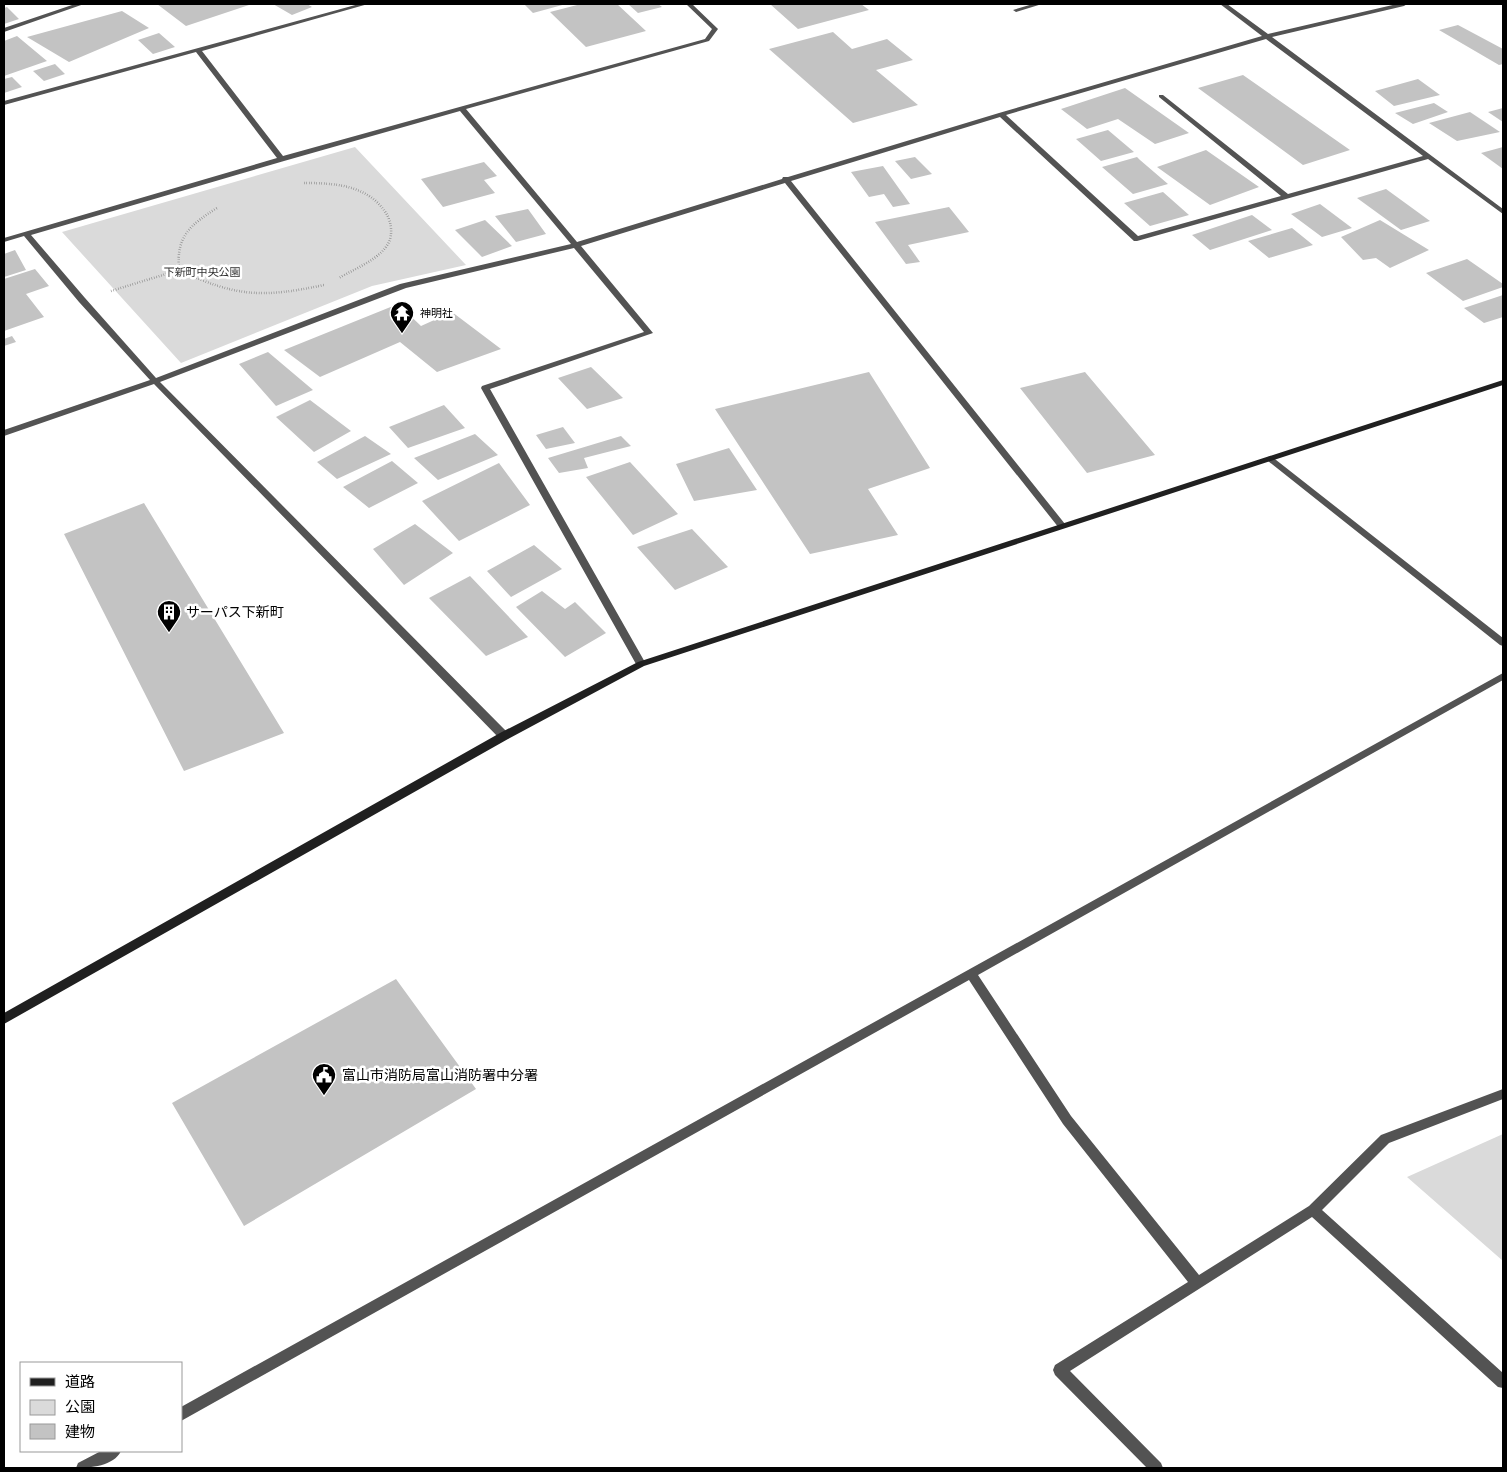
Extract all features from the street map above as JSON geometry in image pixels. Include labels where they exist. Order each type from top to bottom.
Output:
[{"type":"street","points":[[4,30],[81,4]]},
{"type":"street","points":[[4,102],[365,4]]},
{"type":"street","points":[[4,240],[281,159],[707,40],[715,29],[689,4]]},
{"type":"street","points":[[1016,10],[1039,4]]},
{"type":"street","points":[[1223,4],[1503,212]]},
{"type":"street","points":[[4,433],[155,381],[403,286],[577,245],[786,179],[1268,36],[1404,4]]},
{"type":"street","points":[[197,49],[281,159]]},
{"type":"street","points":[[1161,96],[1287,197]]},
{"type":"street","points":[[462,109],[577,245],[649,334],[485,388],[641,664]]},
{"type":"street","points":[[1001,114],[1137,238],[1428,157]]},
{"type":"street","points":[[786,179],[1062,526]]},
{"type":"street","points":[[26,234],[155,381],[504,736]]},
{"type":"street","points":[[4,1019],[504,736],[641,664],[1503,382]]},
{"type":"street","points":[[1272,459],[1503,643]]},
{"type":"street","points":[[182,1413],[1503,676]]},
{"type":"street","points":[[970,974],[1067,1120],[1197,1283]]},
{"type":"street","points":[[1156,1468],[1060,1370],[1313,1210],[1385,1140],[1503,1094]]},
{"type":"street","points":[[1313,1210],[1503,1382]]},
{"type":"street","points":[[83,1468],[112,1452]]},
{"type":"path","points":[[302,183],[334,183],[359,190],[379,202],[391,221],[390,242],[379,254],[338,279]]},
{"type":"path","points":[[178,270],[176,253],[184,235],[195,221],[222,204]]},
{"type":"path","points":[[82,300],[178,270],[214,286],[249,294],[290,292],[331,282]]},
{"type":"green space","name":"下新町中央公園","points":[[355,147],[466,265],[372,286],[181,363],[62,232]]},
{"type":"green space","points":[[1503,1134],[1503,1261],[1407,1177]]},
{"type":"building","points":[[157,4],[252,4],[186,26]]},
{"type":"building","points":[[273,4],[307,4],[312,7],[292,15]]},
{"type":"building","points":[[524,4],[566,4],[533,13]]},
{"type":"building","points":[[581,4],[617,4],[646,31],[586,47],[550,12]]},
{"type":"building","points":[[628,4],[658,4],[662,7],[638,13]]},
{"type":"building","points":[[770,4],[861,4],[869,10],[798,29]]},
{"type":"building","points":[[7,7],[19,19],[4,24],[4,8]]},
{"type":"building","points":[[122,11],[149,28],[69,62],[27,37]]},
{"type":"building","points":[[1458,25],[1503,49],[1503,64],[1499,65],[1439,30]]},
{"type":"building","points":[[833,32],[852,49],[887,39],[913,60],[876,70],[918,105],[853,123],[769,49]]},
{"type":"building","points":[[159,33],[175,47],[153,54],[138,40]]},
{"type":"building","points":[[17,36],[47,61],[4,76],[4,41]]},
{"type":"building","points":[[55,64],[65,74],[44,81],[33,71]]},
{"type":"building","points":[[1243,75],[1350,150],[1303,165],[1198,88]]},
{"type":"building","points":[[12,77],[22,87],[4,93],[4,79]]},
{"type":"building","points":[[1418,79],[1440,95],[1394,106],[1375,91]]},
{"type":"building","points":[[1125,88],[1189,133],[1155,144],[1118,119],[1087,129],[1061,109]]},
{"type":"building","points":[[1434,103],[1448,112],[1413,124],[1395,113]]},
{"type":"building","points":[[1503,108],[1503,122],[1488,112]]},
{"type":"building","points":[[1470,112],[1500,132],[1457,141],[1429,123]]},
{"type":"building","points":[[1108,130],[1134,152],[1101,161],[1076,139]]},
{"type":"building","points":[[1503,147],[1503,169],[1481,153]]},
{"type":"building","points":[[1206,150],[1259,187],[1210,205],[1157,167]]},
{"type":"building","points":[[915,157],[932,174],[911,179],[895,161]]},
{"type":"building","points":[[1137,157],[1168,184],[1133,194],[1102,167]]},
{"type":"building","points":[[484,162],[497,176],[484,180],[495,193],[443,207],[421,179]]},
{"type":"building","points":[[883,166],[910,204],[893,207],[884,194],[869,197],[851,172]]},
{"type":"building","points":[[1386,189],[1430,221],[1401,230],[1357,198]]},
{"type":"building","points":[[1163,192],[1189,215],[1150,226],[1124,203]]},
{"type":"building","points":[[1320,204],[1352,228],[1322,237],[1291,214]]},
{"type":"building","points":[[949,207],[969,232],[908,245],[920,262],[906,264],[875,222]]},
{"type":"building","points":[[528,209],[546,234],[516,242],[495,216]]},
{"type":"building","points":[[1252,215],[1272,230],[1210,250],[1192,235]]},
{"type":"building","points":[[485,220],[512,246],[482,257],[455,230]]},
{"type":"building","points":[[1380,220],[1429,250],[1390,268],[1376,258],[1363,260],[1341,237]]},
{"type":"building","points":[[1292,228],[1313,245],[1269,258],[1248,241]]},
{"type":"building","points":[[15,250],[26,270],[4,277],[4,254]]},
{"type":"building","points":[[1467,259],[1503,284],[1503,287],[1463,301],[1426,273]]},
{"type":"building","points":[[35,269],[49,286],[26,294],[44,317],[4,331],[4,279]]},
{"type":"building","points":[[1503,295],[1503,317],[1484,323],[1464,308]]},
{"type":"building","name":"神明社","points":[[398,304],[421,326],[452,312],[501,349],[437,372],[400,342],[320,377],[284,350]]},
{"type":"building","points":[[12,336],[16,342],[4,346],[4,339]]},
{"type":"building","points":[[268,352],[313,390],[276,406],[239,364]]},
{"type":"building","points":[[591,367],[623,398],[587,409],[558,378]]},
{"type":"building","points":[[869,372],[930,468],[868,489],[898,535],[810,554],[715,409]]},
{"type":"building","points":[[1085,372],[1155,455],[1087,473],[1020,388]]},
{"type":"building","points":[[310,400],[351,431],[314,452],[276,417]]},
{"type":"building","points":[[444,405],[465,428],[408,448],[389,427]]},
{"type":"building","points":[[563,427],[575,443],[546,449],[536,435]]},
{"type":"building","points":[[475,434],[498,455],[438,480],[414,458]]},
{"type":"building","points":[[365,436],[391,454],[337,479],[317,462]]},
{"type":"building","points":[[621,436],[631,446],[584,458],[588,468],[559,473],[548,458]]},
{"type":"building","points":[[729,448],[757,490],[694,501],[676,464]]},
{"type":"building","points":[[392,461],[418,483],[369,508],[343,487]]},
{"type":"building","points":[[630,462],[678,514],[633,535],[586,477]]},
{"type":"building","points":[[499,463],[530,505],[459,541],[422,501]]},
{"type":"building","name":"サーパス下新町","points":[[144,503],[284,733],[184,771],[64,534]]},
{"type":"building","points":[[415,524],[453,553],[404,585],[373,549]]},
{"type":"building","points":[[692,529],[728,567],[675,590],[637,547]]},
{"type":"building","points":[[534,545],[562,569],[511,597],[487,571]]},
{"type":"building","points":[[470,576],[528,637],[486,656],[429,598]]},
{"type":"building","points":[[542,591],[565,609],[575,602],[606,633],[565,657],[516,607]]},
{"type":"building","name":"富山市消防局富山消防署中分署","points":[[396,979],[476,1089],[244,1226],[172,1103]]},
{"type":"place","name":"神明社","points":[[402,334]]},
{"type":"place","name":"サーパス下新町","points":[[169,633]]},
{"type":"place","name":"富山市消防局富山消防署中分署","points":[[324,1096]]}]
